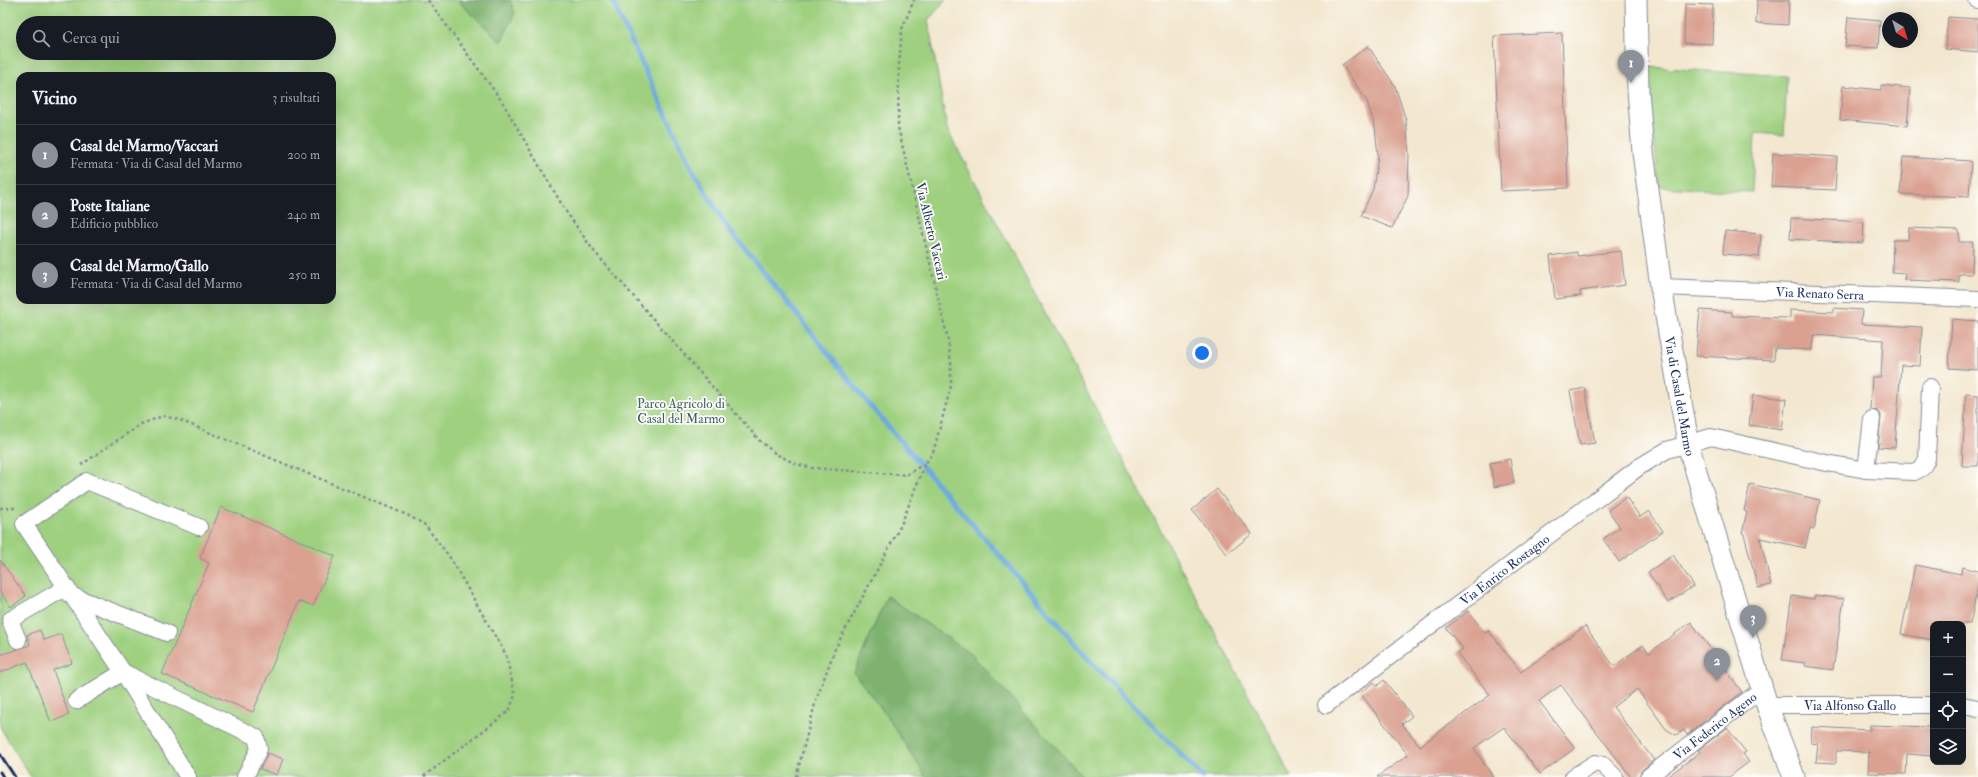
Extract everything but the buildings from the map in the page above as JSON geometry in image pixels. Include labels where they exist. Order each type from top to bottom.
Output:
[{"type":"main road","name":"Via di Casal del Marmo","points":[[1636,0],[1638,90],[1643,152],[1662,287],[1688,443],[1764,697],[1794,777]]},
{"type":"street","name":"Via Renato Serra","points":[[1662,287],[1978,299]]},
{"type":"street","name":"Via Enrico Rostagno","points":[[1326,705],[1639,467],[1660,454],[1688,443],[1711,437],[1827,463],[1866,470],[1914,472],[1922,468],[1927,459],[1930,387]]},
{"type":"street","points":[[1866,470],[1872,419]]},
{"type":"street","points":[[188,777],[123,672],[24,524],[87,482],[198,527]]},
{"type":"street","points":[[18,640],[10,620],[68,591],[167,633]]},
{"type":"street","points":[[76,701],[123,672]]},
{"type":"street","points":[[123,672],[256,737],[259,749],[245,777]]},
{"type":"street","name":"Via Alfonso Gallo","points":[[1764,697],[1930,705]]},
{"type":"street","name":"Via Federico Ageno","points":[[1648,777],[1764,697]]},
{"type":"street","points":[[1966,706],[1978,708]]},
{"type":"street","points":[[1573,777],[1595,763],[1603,765],[1615,777]]},
{"type":"path","points":[[428,0],[501,100],[564,210],[593,250],[759,440],[776,454],[796,464],[812,468],[906,474],[925,464]]},
{"type":"path","name":"Via Alberto Vaccari","points":[[796,777],[816,700],[835,649],[901,525],[925,464],[933,453],[951,386],[951,363],[948,340],[898,127],[899,65],[902,29],[914,0]]},
{"type":"path","points":[[76,468],[141,424],[163,416],[177,418],[400,512],[424,524],[449,556],[506,655],[515,695],[509,710],[423,777]]},
{"type":"path","points":[[0,508],[17,508],[24,504]]},
{"type":"green space","name":"Parco Agricolo di Casal del Marmo","points":[[0,0],[946,0],[928,20],[947,129],[1292,777],[31,777],[0,727]]},
{"type":"green space","points":[[457,0],[510,0],[515,13],[501,42]]},
{"type":"green space","points":[[1647,67],[1787,76],[1784,135],[1755,133],[1752,192],[1659,187]]},
{"type":"green space","points":[[887,596],[971,654],[1083,777],[926,777],[888,718],[854,673]]},
{"type":"waterway","points":[[612,0],[691,167],[724,223],[867,402],[1092,663],[1203,777]]},
{"type":"railway","points":[[0,754],[15,777]]},
{"type":"railway","points":[[0,772],[3,777]]},
{"type":"place","name":"Casal del Marmo/Vaccari","points":[[1631,83]]},
{"type":"place","name":"Casal del Marmo/Gallo","points":[[1753,638]]},
{"type":"place","name":"Poste Italiane","points":[[1717,681]]}]
